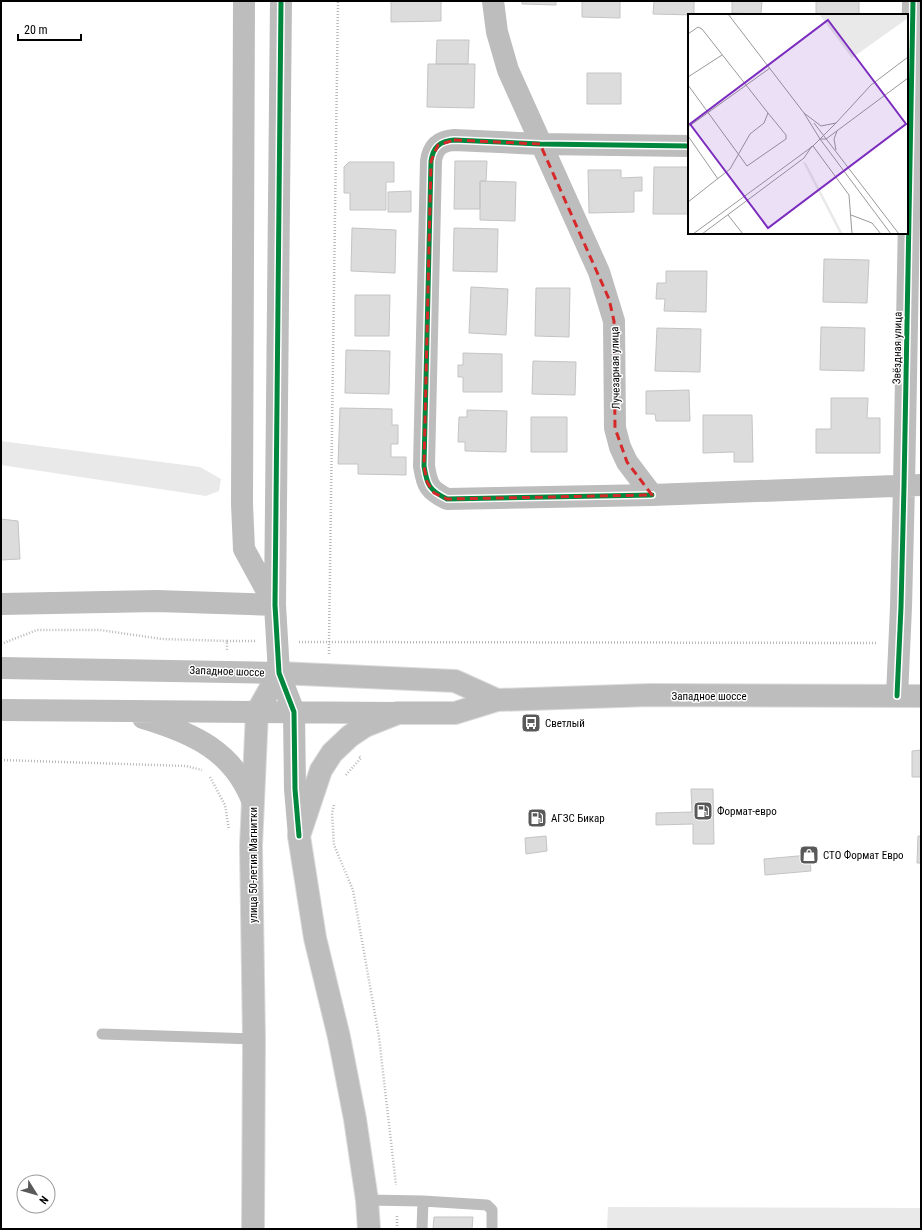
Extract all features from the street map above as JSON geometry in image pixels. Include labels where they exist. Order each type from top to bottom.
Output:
[{"type":"street","points":[[244,1],[242,504],[244,549],[275,605]]},
{"type":"street","points":[[282,1],[275,605],[279,673],[294,712],[295,789],[299,836],[315,938],[339,1037],[354,1112],[368,1200],[369,1229]]},
{"type":"street","name":"Лучезарная улица","points":[[493,1],[496,32],[508,70],[540,144],[599,272],[609,299],[614,321],[615,428],[620,447],[627,462],[652,496]]},
{"type":"street","name":"Звёздная улица","points":[[897,696],[902,607],[913,486],[913,1]]},
{"type":"street","points":[[688,146],[540,144],[454,140],[445,141],[438,145],[432,152],[424,458],[427,482],[434,492],[447,499],[652,496],[913,486]]},
{"type":"street","points":[[1,604],[157,601],[275,605]]},
{"type":"street","name":"Западное шоссе","points":[[1,668],[279,673],[455,681],[497,700]]},
{"type":"street","name":"улица 50-летия Магнитки","points":[[253,1229],[254,1039],[251,846],[257,712],[279,673]]},
{"type":"street","name":"Западное шоссе","points":[[1,710],[455,713],[497,700],[650,695],[921,696]]},
{"type":"street","name":"Западное шоссе","points":[[123,712],[177,729],[202,741],[220,754],[239,774],[248,788],[253,803]]},
{"type":"street","points":[[299,836],[321,770],[332,753],[365,726],[398,713]]},
{"type":"lane","points":[[102,1034],[254,1039]]},
{"type":"lane","points":[[368,1200],[487,1204],[490,1207],[492,1214],[492,1229]]},
{"type":"lane","points":[[422,1229],[423,1201]]},
{"type":"path","points":[[227,641],[329,642],[338,1]]},
{"type":"path","points":[[340,781],[361,758],[346,740]]},
{"type":"path","points":[[1,760],[186,766],[207,771],[220,754]]},
{"type":"path","points":[[335,800],[332,814],[334,845],[353,890],[379,1037],[397,1200],[397,1229]]},
{"type":"highlighted area","points":[[454,140],[540,144],[609,299],[614,321],[615,428],[627,462],[652,495],[447,499],[434,493],[427,482],[424,466],[431,161],[438,145]]},
{"type":"shaded area","points":[[1,441],[200,467],[221,479],[219,491],[206,496],[1,465]]},
{"type":"shaded area","points":[[608,1207],[921,1208],[921,1229],[607,1229]]},
{"type":"building","points":[[391,1],[441,1],[441,21],[391,22]]},
{"type":"building","points":[[522,1],[556,1],[556,5],[522,4]]},
{"type":"building","points":[[582,1],[620,1],[620,18],[582,17]]},
{"type":"building","points":[[654,1],[694,1],[694,14],[653,14]]},
{"type":"building","points":[[732,1],[762,1],[761,14],[732,13]]},
{"type":"building","points":[[816,1],[859,1],[859,14],[816,14]]},
{"type":"building","points":[[437,40],[469,40],[468,64],[436,64]]},
{"type":"building","points":[[428,64],[475,64],[474,108],[427,107]]},
{"type":"building","points":[[587,73],[621,73],[621,104],[587,104]]},
{"type":"building","points":[[455,161],[487,161],[486,181],[480,181],[480,209],[454,209]]},
{"type":"building","points":[[349,162],[394,162],[394,182],[386,182],[386,210],[350,210],[350,193],[344,193],[344,167]]},
{"type":"building","points":[[654,167],[688,167],[688,214],[653,214]]},
{"type":"building","points":[[588,170],[621,170],[621,178],[642,177],[642,191],[634,191],[634,212],[589,213]]},
{"type":"building","points":[[480,181],[516,182],[515,221],[480,220]]},
{"type":"building","points":[[411,191],[411,212],[388,212],[388,192]]},
{"type":"building","points":[[352,228],[396,230],[395,273],[351,271]]},
{"type":"building","points":[[454,228],[498,229],[497,272],[453,271]]},
{"type":"building","points":[[824,259],[869,260],[867,303],[823,302]]},
{"type":"building","points":[[666,271],[707,271],[706,312],[664,311],[665,299],[656,299],[657,283],[666,283]]},
{"type":"building","points":[[471,287],[508,289],[506,335],[469,333]]},
{"type":"building","points":[[536,288],[570,288],[569,337],[535,336]]},
{"type":"building","points":[[355,295],[390,295],[389,336],[355,336]]},
{"type":"building","points":[[821,327],[865,328],[864,371],[820,370]]},
{"type":"building","points":[[657,328],[701,329],[700,372],[655,371]]},
{"type":"building","points":[[346,350],[390,351],[389,394],[345,393]]},
{"type":"building","points":[[463,353],[502,354],[502,392],[463,392],[463,377],[458,377],[458,365],[463,365]]},
{"type":"building","points":[[533,361],[576,362],[575,395],[532,394]]},
{"type":"building","points":[[689,390],[690,421],[656,421],[655,414],[646,414],[646,391]]},
{"type":"building","points":[[831,398],[868,398],[867,418],[880,418],[880,453],[816,453],[816,429],[831,429]]},
{"type":"building","points":[[340,408],[392,409],[392,425],[398,425],[398,444],[391,444],[391,457],[406,457],[406,475],[358,474],[358,464],[338,464]]},
{"type":"building","points":[[467,410],[507,411],[506,452],[465,451],[465,442],[458,442],[459,417],[467,417]]},
{"type":"building","points":[[703,415],[752,415],[753,462],[734,462],[734,452],[703,453]]},
{"type":"building","points":[[531,417],[567,417],[567,452],[531,452]]},
{"type":"building","points":[[1,519],[18,521],[20,559],[1,560]]},
{"type":"building","points":[[921,750],[921,777],[912,777],[912,751]]},
{"type":"building","points":[[691,789],[713,789],[714,844],[693,844],[693,824],[656,825],[656,813],[692,812]]},
{"type":"building","points":[[546,836],[547,851],[526,854],[525,838]]},
{"type":"building","points":[[918,836],[921,836],[921,863],[917,863]]},
{"type":"building","points":[[809,855],[811,871],[765,875],[764,859]]},
{"type":"building","points":[[434,1217],[473,1217],[472,1229],[433,1229]]},
{"type":"cycle path","points":[[281,1],[275,605],[279,673],[294,712],[295,789],[299,836]]},
{"type":"cycle path","points":[[897,696],[904,486],[913,1]]},
{"type":"cycle path","points":[[652,495],[447,499],[436,493],[430,486],[426,478],[424,466],[431,161],[435,148],[441,143],[454,140],[540,144],[688,146]]},
{"type":"place","name":"Светлый","points":[[531,723]]},
{"type":"place","name":"Формат-евро","points":[[703,811]]},
{"type":"place","name":"АГЗС Бикар","points":[[537,818]]},
{"type":"place","name":"СТО Формат Евро","points":[[809,855]]}]
